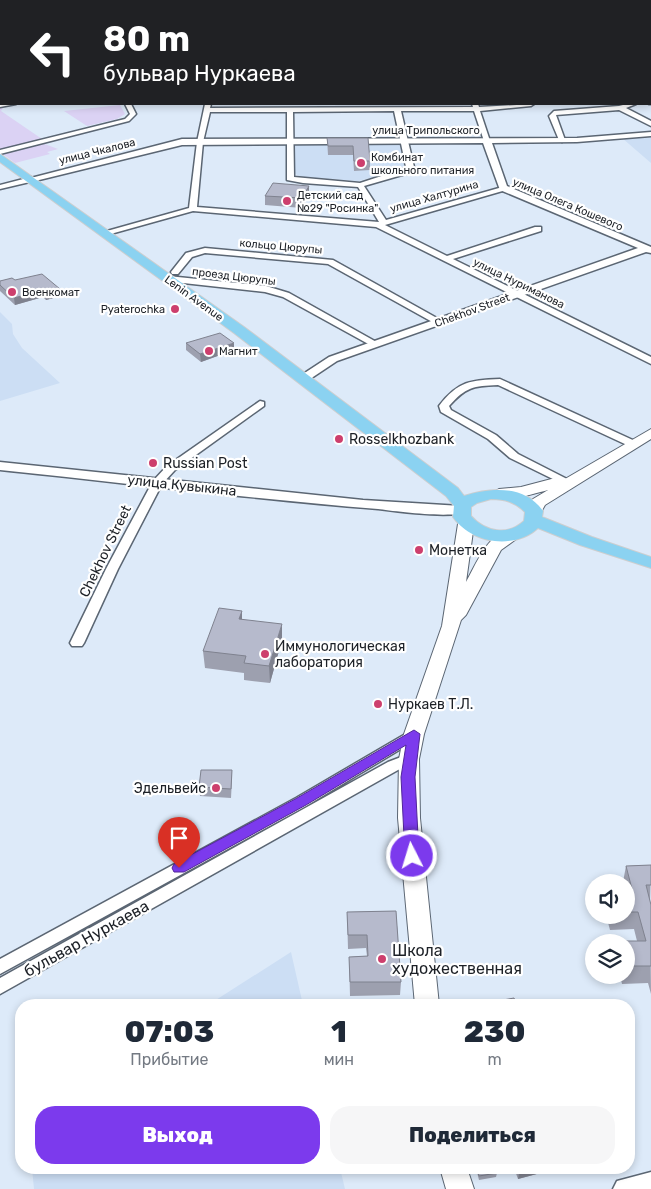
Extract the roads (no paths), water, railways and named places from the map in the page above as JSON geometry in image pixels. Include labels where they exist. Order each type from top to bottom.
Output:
[{"type":"main road","name":"Lenin Avenue","points":[[0,157],[171,276],[387,441],[460,498],[463,514]]},
{"type":"main road","points":[[426,999],[409,818],[409,759],[414,734],[450,626],[494,547],[506,537],[528,524],[539,502],[631,443],[651,433]]},
{"type":"main road","name":"Lenin Avenue","points":[[387,441],[456,484],[479,493],[495,494],[521,500],[528,524]]},
{"type":"main road","points":[[450,626],[463,514],[472,499],[543,488],[594,468]]},
{"type":"main road","points":[[463,514],[488,534],[528,524],[552,533],[586,541],[651,562]]},
{"type":"main road","points":[[456,1174],[460,1189]]},
{"type":"street","points":[[0,152],[122,122],[133,114],[128,105]]},
{"type":"street","points":[[110,233],[193,209],[200,142],[207,107],[290,110],[398,109],[504,105]]},
{"type":"street","points":[[562,140],[552,116],[554,113],[620,108],[630,105]]},
{"type":"street","name":"улица Олега Кошевого","points":[[476,106],[503,188],[648,250]]},
{"type":"street","points":[[620,108],[651,124]]},
{"type":"street","points":[[290,110],[290,178],[303,181],[360,185],[406,171],[410,167],[398,109]]},
{"type":"street","name":"улица Трипольского","points":[[200,142],[562,140],[651,134]]},
{"type":"street","name":"улица Чкалова","points":[[0,187],[182,142],[200,142]]},
{"type":"street","points":[[360,185],[380,224]]},
{"type":"street","name":"улица Халтурина","points":[[193,209],[380,224],[503,188]]},
{"type":"street","name":"улица Нуриманова","points":[[380,224],[651,361]]},
{"type":"street","points":[[446,259],[538,229]]},
{"type":"street","name":"кольцо Цюрупы","points":[[171,276],[189,255],[205,250],[318,260],[340,267],[439,322]]},
{"type":"street","name":"Chekhov Street","points":[[304,379],[326,363],[376,344],[648,250]]},
{"type":"street","name":"проезд Цюрупы","points":[[171,276],[266,289],[286,295],[376,344]]},
{"type":"street","points":[[563,480],[514,456],[492,437],[446,412],[444,406],[458,390],[474,383],[500,382],[631,443]]},
{"type":"street","name":"Chekhov Street","points":[[77,643],[112,569],[157,482],[171,468],[260,404]]},
{"type":"street","name":"улица Кувыкина","points":[[0,466],[463,514]]},
{"type":"street","name":"бульвар Нуркаева","points":[[0,966],[301,802],[414,734]]},
{"type":"street","name":"бульвар Нуркаева","points":[[0,987],[393,766],[409,759]]},
{"type":"street","points":[[625,1189],[651,1183]]},
{"type":"place","name":"Комбинат школьного питания","points":[[361,163]]},
{"type":"place","name":"Детский сад №29 \"Росинка\"","points":[[287,201]]},
{"type":"place","name":"Военкомат","points":[[12,292]]},
{"type":"place","name":"Pyaterochka","points":[[175,309]]},
{"type":"place","name":"Магнит","points":[[209,351]]},
{"type":"place","name":"Rosselkhozbank","points":[[339,439]]},
{"type":"place","name":"Russian Post","points":[[153,463]]},
{"type":"place","name":"Монетка","points":[[419,550]]},
{"type":"place","name":"Иммунологическая лаборатория","points":[[265,654]]},
{"type":"place","name":"Нуркаев Т.Л.","points":[[378,704]]},
{"type":"place","name":"Эдельвейс","points":[[216,788]]},
{"type":"place","name":"Школа художественная","points":[[382,959]]}]
